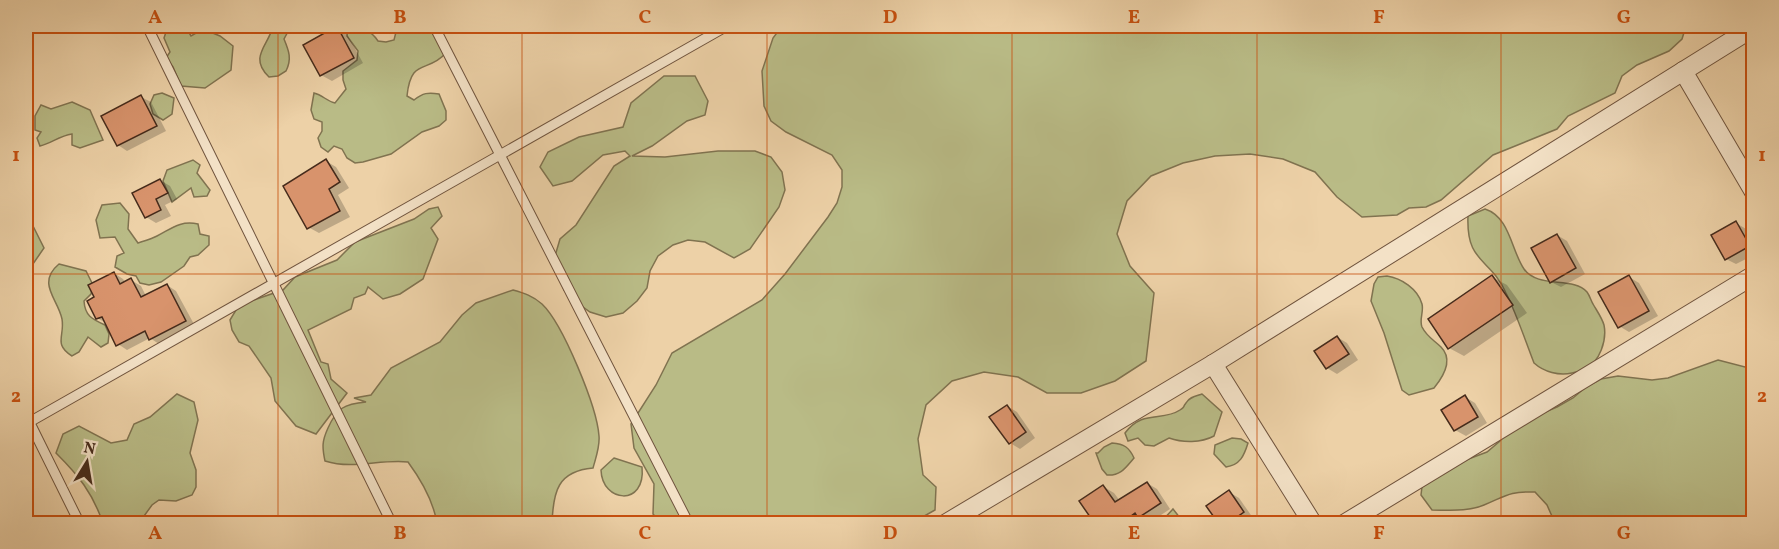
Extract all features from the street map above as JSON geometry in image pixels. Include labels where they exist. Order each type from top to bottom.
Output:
[{"type":"street","points":[[945,524],[1213,364],[1754,27]]},
{"type":"street","points":[[1683,71],[1754,192]]},
{"type":"street","points":[[1344,524],[1754,275]]},
{"type":"street","points":[[1213,364],[1313,524]]},
{"type":"lane","points":[[147,26],[392,524]]},
{"type":"lane","points":[[434,26],[689,524]]},
{"type":"lane","points":[[80,524],[27,420],[500,154],[714,29],[727,26]]},
{"type":"green space","points":[[168,26],[185,26],[191,36],[203,29],[220,36],[233,46],[231,70],[205,88],[181,86],[173,67],[166,58],[170,52],[164,38]]},
{"type":"green space","points":[[273,26],[291,26],[284,39],[289,59],[286,71],[278,76],[269,77],[263,70],[260,57]]},
{"type":"green space","points":[[393,26],[418,26],[432,32],[446,53],[416,71],[409,84],[407,96],[414,100],[426,94],[439,94],[446,111],[446,120],[439,126],[422,132],[391,154],[355,163],[347,158],[342,149],[334,146],[328,152],[321,147],[318,138],[322,131],[322,122],[314,119],[311,110],[314,93],[335,103],[346,89],[343,71],[357,60],[358,51],[347,36],[348,27],[365,30],[378,41],[386,42],[394,40],[396,32]]},
{"type":"green space","points":[[782,26],[1686,26],[1682,39],[1669,51],[1637,65],[1622,76],[1615,93],[1568,116],[1557,129],[1493,155],[1441,200],[1426,207],[1409,208],[1397,215],[1362,217],[1337,197],[1315,172],[1283,159],[1250,154],[1215,156],[1183,163],[1151,176],[1127,201],[1117,234],[1130,266],[1154,293],[1146,361],[1115,381],[1081,393],[1047,393],[1018,377],[984,372],[952,381],[926,405],[918,439],[923,475],[936,487],[935,510],[912,523],[661,523],[653,514],[654,484],[634,448],[631,424],[656,385],[672,353],[762,300],[785,274],[828,217],[837,203],[842,187],[842,170],[832,155],[786,132],[771,121],[764,106],[762,71],[773,38]]},
{"type":"green space","points":[[664,76],[695,76],[708,101],[705,115],[687,121],[652,146],[632,156],[665,157],[718,151],[755,151],[771,157],[782,172],[785,190],[779,207],[750,249],[734,258],[705,242],[688,240],[673,245],[658,256],[650,271],[647,288],[637,301],[623,313],[606,317],[590,312],[564,290],[555,256],[560,239],[576,225],[614,166],[630,156],[625,151],[603,155],[572,181],[553,186],[540,167],[548,152],[579,137],[623,127],[631,103]]},
{"type":"green space","points":[[162,93],[174,98],[172,114],[163,120],[153,114],[150,104],[154,95]]},
{"type":"green space","points":[[72,102],[90,110],[103,140],[80,148],[72,145],[72,134],[40,146],[37,138],[41,132],[35,130],[35,116],[41,105],[51,109]]},
{"type":"green space","points":[[193,160],[200,165],[197,173],[210,190],[207,196],[194,197],[191,188],[172,202],[163,181],[167,170]]},
{"type":"green space","points":[[120,203],[129,214],[128,229],[138,243],[176,226],[192,223],[198,224],[200,234],[209,236],[209,245],[198,255],[190,257],[184,266],[161,282],[149,285],[140,283],[136,276],[115,267],[117,256],[124,253],[115,237],[100,238],[96,220],[102,205]]},
{"type":"green space","points":[[438,207],[442,216],[431,228],[438,239],[423,279],[400,294],[383,299],[368,287],[365,294],[354,298],[351,309],[308,330],[321,362],[328,364],[331,379],[347,393],[316,434],[296,426],[275,401],[271,378],[249,346],[239,342],[232,330],[230,320],[239,305],[283,290],[295,277],[337,260],[355,242]]},
{"type":"green space","points":[[1485,209],[1493,213],[1505,226],[1524,269],[1530,275],[1546,281],[1573,284],[1587,292],[1602,320],[1605,331],[1601,350],[1590,366],[1581,371],[1557,374],[1534,363],[1500,281],[1480,259],[1471,243],[1468,216]]},
{"type":"green space","points":[[29,218],[44,248],[26,274],[26,220]]},
{"type":"green space","points":[[59,264],[86,271],[93,285],[91,294],[84,301],[86,310],[93,319],[105,325],[109,334],[108,343],[101,347],[88,337],[79,352],[72,356],[63,348],[61,344],[62,319],[49,284],[52,271]]},
{"type":"green space","points":[[1387,276],[1403,282],[1417,294],[1422,304],[1422,327],[1445,352],[1446,368],[1434,388],[1409,395],[1402,390],[1371,301],[1374,284],[1378,277]]},
{"type":"green space","points":[[513,290],[535,299],[550,314],[578,367],[597,423],[599,444],[593,468],[572,473],[565,478],[556,493],[552,524],[437,523],[426,491],[408,462],[346,465],[325,461],[323,448],[325,437],[331,421],[342,408],[366,402],[354,398],[371,395],[391,368],[440,342],[462,315],[476,303]]},
{"type":"green space","points":[[1718,360],[1753,369],[1753,523],[1555,523],[1547,505],[1535,492],[1513,493],[1472,509],[1458,510],[1432,510],[1421,495],[1423,478],[1487,452],[1500,441],[1510,427],[1557,407],[1601,379],[1618,376],[1652,380],[1668,378]]},
{"type":"green space","points":[[177,394],[194,402],[198,420],[190,453],[196,470],[196,487],[192,495],[176,501],[159,500],[152,505],[139,523],[103,523],[84,485],[56,453],[63,434],[79,426],[111,443],[127,440],[134,424],[150,417]]},
{"type":"green space","points":[[1202,394],[1222,412],[1214,436],[1192,442],[1169,438],[1154,446],[1145,445],[1138,438],[1128,441],[1125,433],[1139,421],[1173,413],[1183,408],[1191,398]]},
{"type":"green space","points":[[1232,438],[1248,443],[1241,459],[1226,467],[1214,454],[1215,445]]},
{"type":"green space","points":[[1112,443],[1126,447],[1134,458],[1120,472],[1107,475],[1096,453]]},
{"type":"green space","points":[[614,458],[642,467],[641,480],[637,489],[631,494],[623,496],[615,494],[603,481],[601,470]]},
{"type":"green space","points":[[1173,509],[1184,523],[1160,523]]},
{"type":"building","points":[[337,26],[354,58],[320,76],[303,45]]},
{"type":"building","points":[[141,95],[157,126],[117,146],[101,116]]},
{"type":"building","points":[[326,159],[340,182],[329,189],[340,211],[307,229],[283,186]]},
{"type":"building","points":[[160,179],[168,193],[156,199],[161,210],[145,218],[132,193]]},
{"type":"building","points":[[1736,221],[1750,246],[1725,260],[1711,235]]},
{"type":"building","points":[[1557,234],[1576,268],[1550,283],[1531,248]]},
{"type":"building","points":[[114,272],[120,284],[131,278],[141,297],[167,284],[186,321],[149,340],[145,331],[116,346],[102,317],[96,319],[87,301],[94,297],[88,285]]},
{"type":"building","points":[[1492,275],[1513,305],[1448,349],[1428,319]]},
{"type":"building","points":[[1629,275],[1649,311],[1618,328],[1598,292]]},
{"type":"building","points":[[1337,336],[1349,354],[1326,369],[1314,351]]},
{"type":"building","points":[[1465,395],[1478,417],[1454,431],[1441,410]]},
{"type":"building","points":[[1007,405],[1026,432],[1009,444],[989,417]]},
{"type":"building","points":[[1147,482],[1161,503],[1138,518],[1135,513],[1120,524],[1095,524],[1079,501],[1103,485],[1115,502]]},
{"type":"building","points":[[1229,490],[1244,512],[1227,524],[1219,524],[1206,506]]}]
